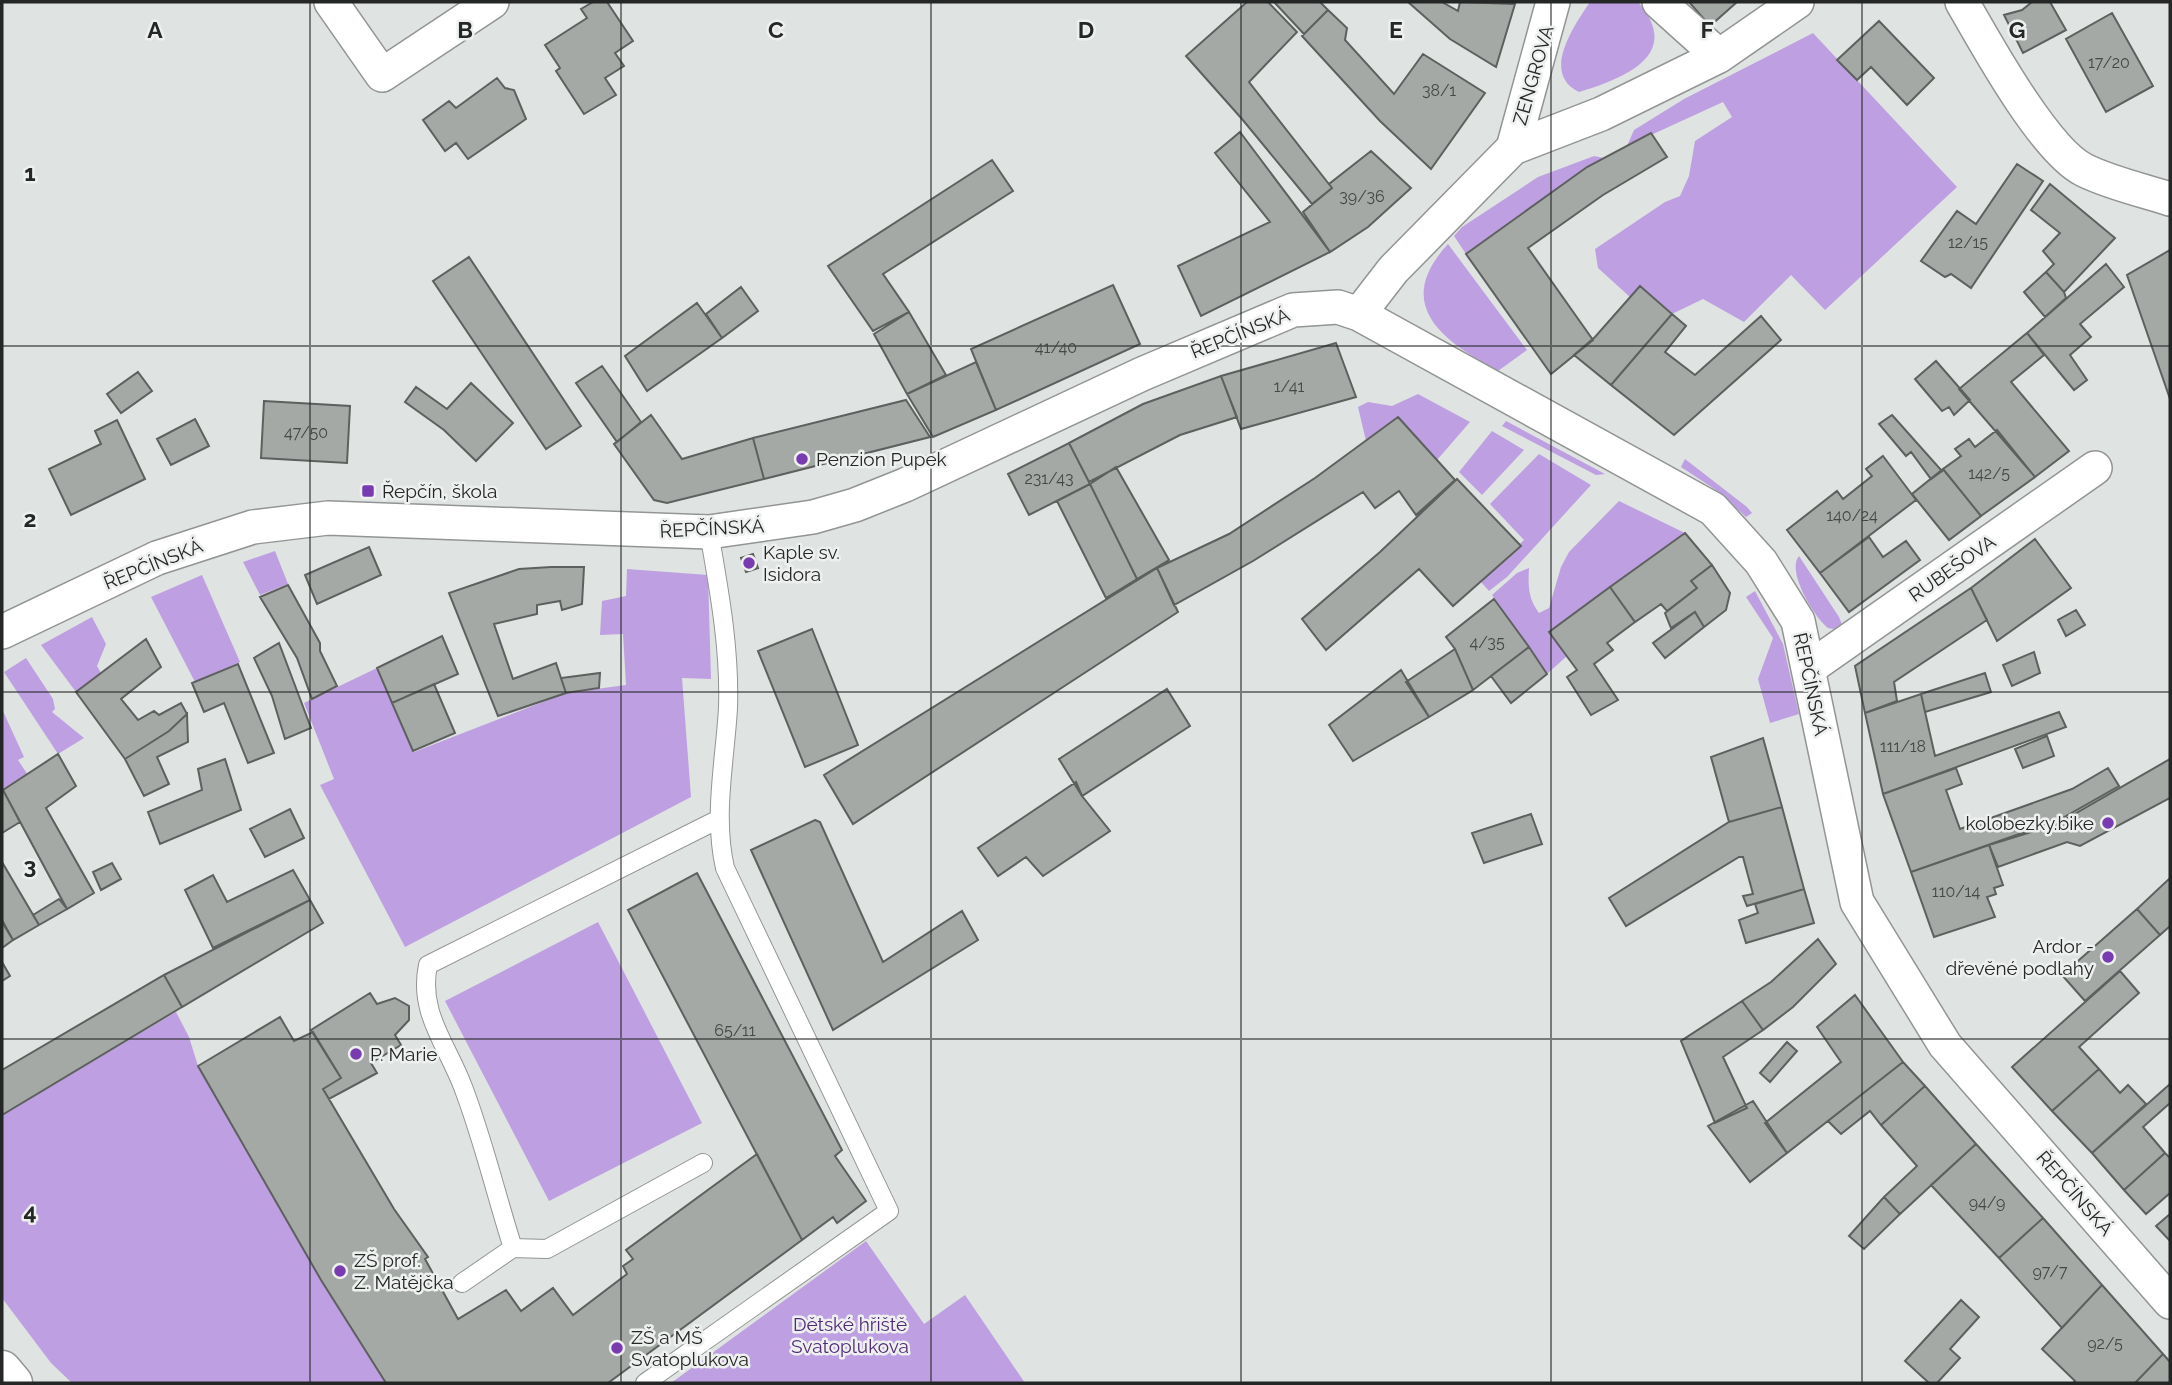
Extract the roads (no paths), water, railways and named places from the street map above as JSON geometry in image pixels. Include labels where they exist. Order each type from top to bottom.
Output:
[{"type":"main road","points":[[2,1370],[13,1383]]},
{"type":"street","points":[[331,2],[382,75],[492,2]]},
{"type":"street","name":"ZENGROVA","points":[[1513,148],[1553,2]]},
{"type":"street","points":[[1659,2],[1719,56]]},
{"type":"street","points":[[1359,314],[1393,270],[1513,148],[1601,114],[1719,56],[1797,2]]},
{"type":"street","points":[[1962,2],[2001,71],[2065,157],[2084,170],[2170,199]]},
{"type":"street","name":"ŘEPČÍNSKÁ","points":[[2,632],[156,558],[253,527],[328,518],[709,532],[787,522],[855,505],[1142,374],[1293,310],[1338,307],[1359,314],[1713,509],[1761,562],[1798,621],[1857,902],[1945,1045],[2170,1302]]},
{"type":"street","name":"RUBEŠOVA","points":[[1808,668],[2095,468]]},
{"type":"lane","points":[[645,1383],[889,1211],[726,867],[719,819],[728,664],[726,630],[709,532]]},
{"type":"lane","points":[[513,1248],[463,1086],[433,1021],[424,986],[428,965],[719,819]]},
{"type":"lane","points":[[462,1283],[513,1248],[547,1249],[703,1163]]},
{"type":"place","name":"Penzion Pupek","points":[[802,459]]},
{"type":"place","name":"Řepčín, škola","points":[[368,491]]},
{"type":"place","name":"Kaple sv. Isidora","points":[[749,563]]},
{"type":"place","name":"kolobezky.bike","points":[[2108,823]]},
{"type":"place","name":"Ardor - dřevěné podlahy","points":[[2108,957]]},
{"type":"place","name":"P. Marie","points":[[356,1054]]},
{"type":"place","name":"ZŠ prof. Z. Matějčka","points":[[340,1271]]},
{"type":"place","name":"ZŠ a MŠ Svatoplukova","points":[[617,1348]]},
{"type":"park label","name":"Dětské hřiště Svatoplukova","points":[[850,1335]]}]
